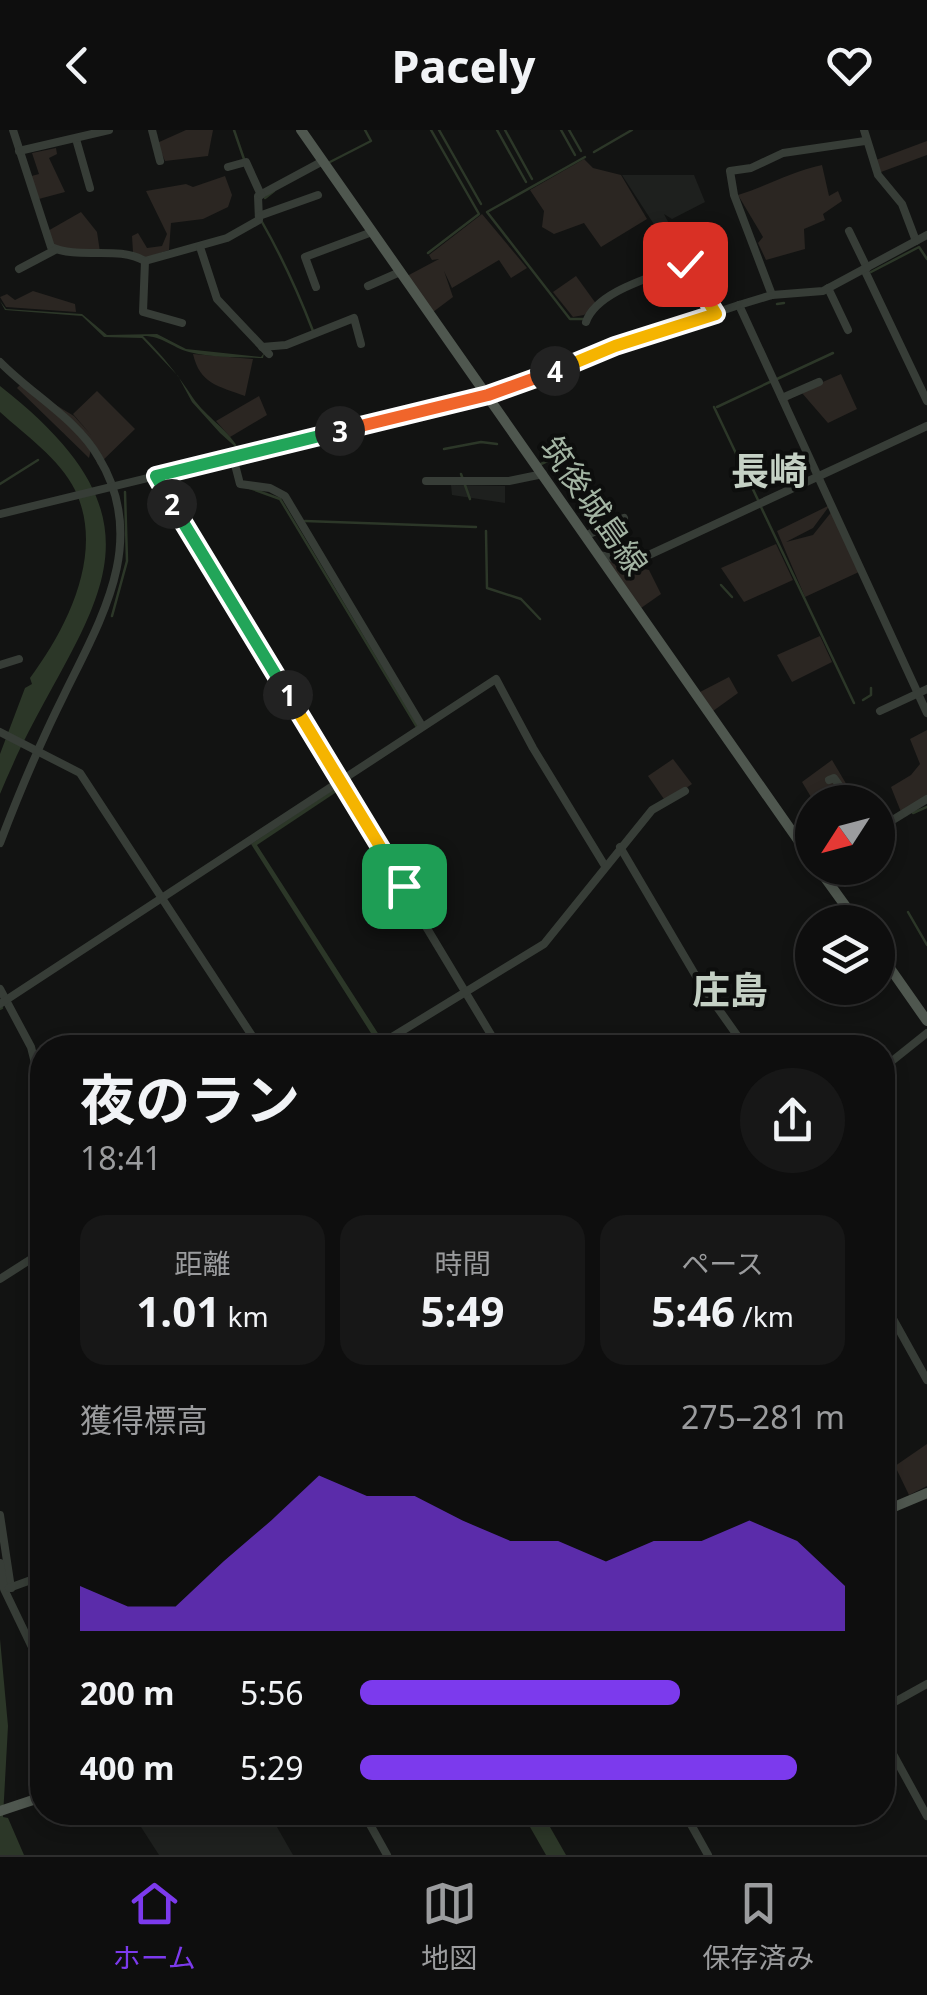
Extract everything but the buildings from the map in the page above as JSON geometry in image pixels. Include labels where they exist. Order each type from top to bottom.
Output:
[{"type":"main road","name":"筑後城島線","points":[[301,130],[795,836]]},
{"type":"main road","points":[[895,975],[926,1019]]},
{"type":"main road","points":[[895,1507],[927,1493]]},
{"type":"main road","points":[[4,1809],[30,1801]]},
{"type":"street","points":[[13,130],[38,216],[55,250]]},
{"type":"street","points":[[19,152],[108,130]]},
{"type":"street","points":[[152,130],[160,161]]},
{"type":"street","points":[[864,130],[878,176],[902,204],[916,241]]},
{"type":"street","points":[[76,139],[90,188]]},
{"type":"street","points":[[772,296],[734,195],[730,171],[752,168],[783,153],[865,140]]},
{"type":"street","points":[[261,194],[323,161]]},
{"type":"street","points":[[18,269],[55,250],[70,249],[90,256],[129,252],[144,261],[200,247],[250,228],[258,216],[261,194],[246,162],[228,167]]},
{"type":"street","points":[[258,216],[318,195]]},
{"type":"street","points":[[849,231],[927,401]]},
{"type":"street","points":[[316,287],[305,257],[372,232]]},
{"type":"street","points":[[0,514],[488,395],[615,346],[739,305],[828,288],[927,234]]},
{"type":"street","points":[[200,247],[217,299],[265,351],[354,318],[361,344]]},
{"type":"street","points":[[144,261],[142,312],[182,323]]},
{"type":"street","points":[[586,322],[603,302],[685,264],[716,314]]},
{"type":"street","points":[[368,286],[400,272]]},
{"type":"street","points":[[828,288],[848,330]]},
{"type":"street","points":[[739,305],[927,712]]},
{"type":"street","points":[[0,362],[71,425],[98,455],[113,486],[122,535],[114,589],[0,843]]},
{"type":"street","points":[[782,398],[819,382]]},
{"type":"street","points":[[599,556],[632,562],[927,426]]},
{"type":"street","points":[[233,457],[240,484],[270,488],[285,496],[422,726]]},
{"type":"street","points":[[426,481],[508,481],[543,474]]},
{"type":"street","points":[[156,476],[492,1035]]},
{"type":"street","points":[[585,536],[624,518]]},
{"type":"street","points":[[0,665],[18,659]]},
{"type":"street","points":[[3,1002],[496,678],[605,866]]},
{"type":"street","points":[[880,711],[927,688]]},
{"type":"street","points":[[3,733],[80,773],[252,1035]]},
{"type":"street","points":[[829,780],[834,778],[839,785]]},
{"type":"street","points":[[395,1035],[544,944],[652,810],[684,790]]},
{"type":"street","points":[[895,819],[927,800]]},
{"type":"street","points":[[620,847],[700,983],[737,1035]]},
{"type":"street","points":[[0,989],[30,1053]]},
{"type":"street","points":[[895,1059],[927,1033]]},
{"type":"street","points":[[0,1279],[30,1260]]},
{"type":"street","points":[[895,1322],[927,1380]]},
{"type":"street","points":[[0,1516],[5,1589]]},
{"type":"street","points":[[0,1564],[5,1589],[30,1642]]},
{"type":"street","points":[[5,1589],[30,1580]]},
{"type":"street","points":[[895,1702],[927,1684]]},
{"type":"street","points":[[895,1758],[927,1816]]},
{"type":"street","points":[[371,1825],[387,1855]]},
{"type":"street","points":[[691,1825],[708,1855]]},
{"type":"shaded area","points":[[186,130],[213,130],[208,156],[165,161],[157,143]]},
{"type":"shaded area","points":[[927,141],[927,155],[881,172],[876,160]]},
{"type":"shaded area","points":[[56,148],[57,154],[49,158],[65,192],[35,200],[28,177],[39,174],[32,153]]},
{"type":"shaded area","points":[[584,159],[593,168],[621,175],[647,219],[601,247],[584,223],[554,234],[542,227],[544,211],[530,190]]},
{"type":"shaded area","points":[[822,165],[829,196],[838,191],[842,201],[823,214],[825,220],[804,229],[805,249],[766,260],[758,243],[763,237],[738,195]]},
{"type":"shaded area","points":[[622,175],[694,175],[705,202],[672,219],[664,214],[678,241],[668,246]]},
{"type":"shaded area","points":[[225,176],[232,195],[228,207],[203,219],[171,223],[169,250],[145,258],[133,252],[132,236],[138,233],[147,248],[162,246],[167,234],[146,191],[186,184],[193,187]]},
{"type":"shaded area","points":[[81,212],[97,232],[100,252],[56,247],[46,232]]},
{"type":"shaded area","points":[[482,214],[527,268],[511,278],[499,260],[452,288],[444,271],[453,297],[433,312],[407,276],[439,259],[432,260],[429,255]]},
{"type":"shaded area","points":[[576,276],[597,305],[584,315],[573,317],[553,292]]},
{"type":"shaded area","points":[[33,291],[75,304],[76,312],[6,307],[0,297],[7,294],[15,300]]},
{"type":"shaded area","points":[[0,301],[6,309],[82,314],[107,335],[157,334],[186,349],[261,357],[264,353],[263,358],[198,354],[143,336],[177,374],[142,338],[104,337],[82,316],[5,310]]},
{"type":"shaded area","points":[[193,354],[253,359],[245,396],[205,378]]},
{"type":"shaded area","points":[[841,374],[857,409],[828,423],[802,393],[788,400],[793,419],[784,399]]},
{"type":"shaded area","points":[[179,378],[198,405],[240,451],[192,402]]},
{"type":"shaded area","points":[[21,384],[74,416],[91,435],[73,414],[97,391],[135,429],[98,465],[91,449],[89,458],[17,388]]},
{"type":"shaded area","points":[[0,386],[60,440],[93,490],[106,536],[101,581],[84,628],[0,794],[0,754],[25,688],[32,684],[30,678],[69,612],[84,563],[86,538],[75,490],[51,458],[0,412]]},
{"type":"shaded area","points":[[259,396],[267,415],[230,437],[216,421]]},
{"type":"shaded area","points":[[451,485],[505,486],[505,503],[452,495]]},
{"type":"shaded area","points":[[830,505],[813,528],[786,542],[813,535],[833,510],[861,571],[805,597],[777,531]]},
{"type":"shaded area","points":[[776,544],[793,580],[744,602],[721,568]]},
{"type":"shaded area","points":[[608,561],[649,570],[661,594],[641,608]]},
{"type":"shaded area","points":[[820,636],[832,662],[792,682],[777,655]]},
{"type":"shaded area","points":[[729,677],[738,693],[713,711],[700,692]]},
{"type":"shaded area","points":[[927,730],[927,796],[901,812],[894,785],[920,764],[910,739]]},
{"type":"shaded area","points":[[673,759],[692,784],[666,802],[648,776]]},
{"type":"shaded area","points":[[832,760],[847,785],[804,785],[802,782]]},
{"type":"shaded area","points":[[339,786],[341,789],[257,845],[379,1035],[372,1035],[251,844]]},
{"type":"shaded area","points":[[927,1444],[927,1486],[909,1495],[895,1466]]},
{"type":"shaded area","points":[[0,1639],[8,1726],[3,1817],[8,1818],[24,1855],[0,1855]]},
{"type":"shaded area","points":[[140,1825],[276,1825],[293,1855],[159,1855]]},
{"type":"shaded area","points":[[529,1825],[549,1825],[566,1855],[546,1855]]},
{"type":"waterway","points":[[234,130],[245,162]]},
{"type":"waterway","points":[[330,162],[371,141],[365,130]]},
{"type":"waterway","points":[[428,253],[479,214],[431,130]]},
{"type":"waterway","points":[[439,130],[481,204]]},
{"type":"waterway","points":[[497,130],[526,182]]},
{"type":"waterway","points":[[505,130],[532,179]]},
{"type":"waterway","points":[[561,130],[575,155]]},
{"type":"waterway","points":[[569,130],[581,151]]},
{"type":"waterway","points":[[594,152],[632,130]]},
{"type":"waterway","points":[[585,157],[487,212],[570,319],[585,319]]},
{"type":"waterway","points":[[265,198],[274,191]]},
{"type":"waterway","points":[[262,222],[313,331]]},
{"type":"waterway","points":[[871,272],[919,247],[927,259]]},
{"type":"waterway","points":[[777,304],[784,303]]},
{"type":"waterway","points":[[777,379],[833,353]]},
{"type":"waterway","points":[[717,407],[772,381]]},
{"type":"waterway","points":[[714,407],[758,500]]},
{"type":"waterway","points":[[444,449],[481,442],[497,444]]},
{"type":"waterway","points":[[541,464],[556,457]]},
{"type":"waterway","points":[[0,484],[38,460]]},
{"type":"waterway","points":[[461,474],[470,499]]},
{"type":"waterway","points":[[247,487],[280,499],[417,727]]},
{"type":"waterway","points":[[112,616],[127,561],[125,492]]},
{"type":"waterway","points":[[761,507],[854,703]]},
{"type":"waterway","points":[[305,521],[476,527]]},
{"type":"waterway","points":[[486,531],[487,588],[521,599],[540,619]]},
{"type":"waterway","points":[[721,585],[732,597]]},
{"type":"waterway","points":[[863,700],[871,695],[871,688]]},
{"type":"waterway","points":[[913,813],[927,807]]},
{"type":"waterway","points":[[908,912],[927,945]]},
{"type":"district","name":"長崎","points":[[769,470]]},
{"type":"district","name":"庄島","points":[[730,989]]},
{"type":"route","points":[[404,886],[156,476],[488,395],[615,346],[716,314],[685,264]]}]
